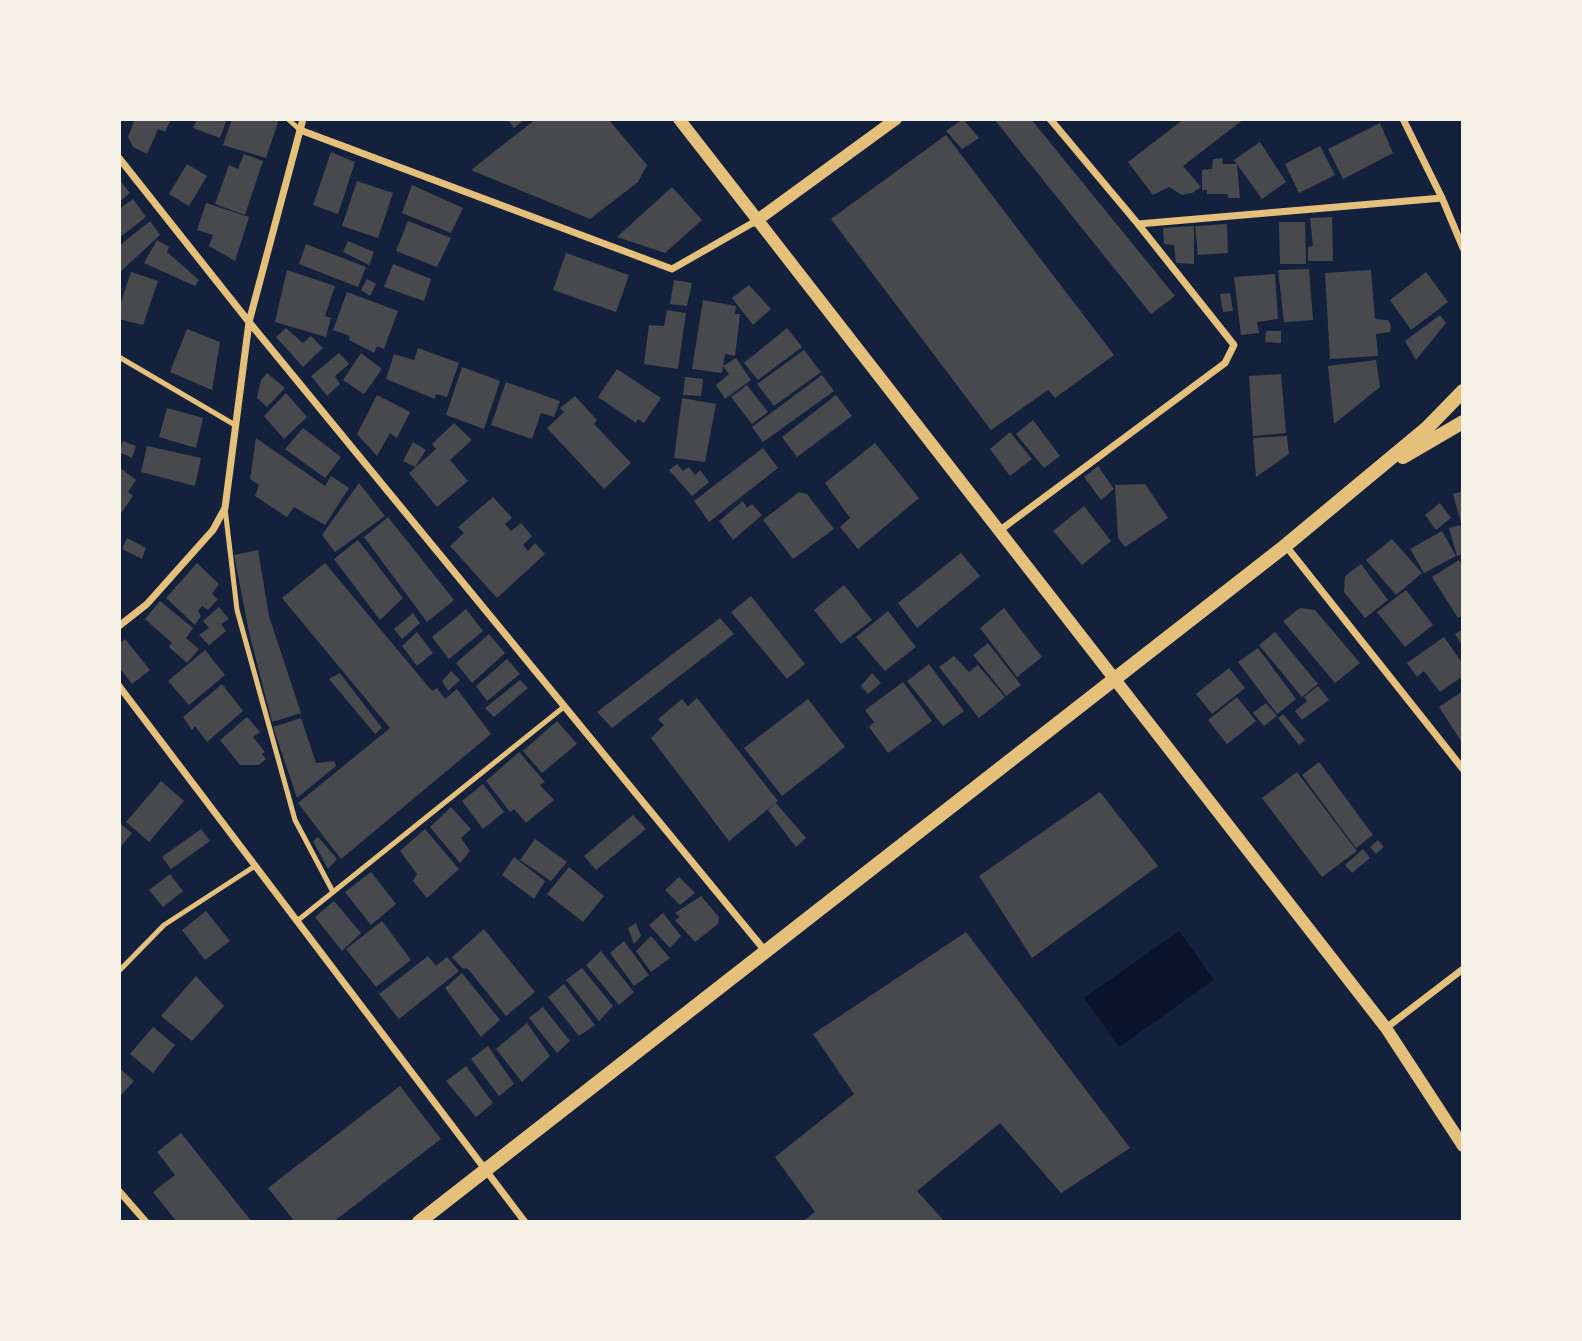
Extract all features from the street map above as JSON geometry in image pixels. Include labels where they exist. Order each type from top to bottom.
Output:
[{"type":"main road","points":[[1427,428],[1463,391]]},
{"type":"main road","points":[[419,1222],[1285,546],[1463,398]]},
{"type":"main road","points":[[1344,497],[1413,450],[1463,422]]},
{"type":"street","points":[[119,626],[155,595],[213,530],[225,508],[249,322],[303,119]]},
{"type":"street","points":[[679,119],[1386,1028],[1463,1146]]},
{"type":"street","points":[[300,130],[672,269],[756,221],[896,119]]},
{"type":"street","points":[[999,531],[1225,363],[1234,345],[1050,119]]},
{"type":"street","points":[[1403,119],[1463,248]]},
{"type":"street","points":[[119,158],[249,322],[767,952]]},
{"type":"street","points":[[1138,224],[1442,198]]},
{"type":"street","points":[[1285,546],[1463,769]]},
{"type":"street","points":[[119,686],[525,1222]]},
{"type":"street","points":[[1386,1028],[1463,969]]},
{"type":"street","points":[[119,1191],[146,1222]]},
{"type":"lane","points":[[288,119],[300,130]]},
{"type":"lane","points":[[119,357],[235,425]]},
{"type":"lane","points":[[225,508],[237,610],[291,807],[295,820],[333,892]]},
{"type":"lane","points":[[297,921],[565,706]]},
{"type":"lane","points":[[119,971],[164,925],[255,866]]},
{"type":"water","points":[[1179,931],[1214,980],[1119,1047],[1084,998]]},
{"type":"building","points":[[135,119],[171,119],[165,132],[158,129],[147,154],[133,147],[128,137]]},
{"type":"building","points":[[197,119],[227,119],[220,138],[193,128]]},
{"type":"building","points":[[232,119],[279,119],[266,158],[223,145]]},
{"type":"building","points":[[507,119],[525,119],[514,128]]},
{"type":"building","points":[[536,119],[608,119],[647,165],[638,182],[590,219],[471,170]]},
{"type":"building","points":[[963,119],[979,138],[962,149],[946,131]]},
{"type":"building","points":[[994,119],[1031,119],[1175,296],[1151,314]]},
{"type":"building","points":[[1184,119],[1244,119],[1183,166],[1201,187],[1182,195],[1169,187],[1153,195],[1128,162]]},
{"type":"building","points":[[1380,123],[1393,153],[1343,179],[1328,149]]},
{"type":"building","points":[[946,135],[1114,355],[1055,398],[1048,390],[991,430],[831,219]]},
{"type":"building","points":[[1260,142],[1286,182],[1262,199],[1234,160]]},
{"type":"building","points":[[1320,146],[1335,175],[1299,193],[1285,164]]},
{"type":"building","points":[[331,152],[355,162],[338,214],[313,205]]},
{"type":"building","points":[[244,154],[263,161],[245,215],[215,204],[229,165],[238,169]]},
{"type":"building","points":[[1222,158],[1223,164],[1237,164],[1240,198],[1228,198],[1228,194],[1207,194],[1207,190],[1202,190],[1202,170],[1212,169],[1213,159]]},
{"type":"building","points":[[187,164],[207,176],[189,206],[169,194]]},
{"type":"building","points":[[119,179],[130,193],[119,202]]},
{"type":"building","points":[[357,181],[393,193],[378,238],[342,226]]},
{"type":"building","points":[[412,185],[463,208],[451,233],[402,213]]},
{"type":"building","points":[[672,187],[702,220],[665,253],[617,237]]},
{"type":"building","points":[[133,199],[146,217],[119,238],[119,209]]},
{"type":"building","points":[[206,203],[249,217],[235,261],[209,246],[213,235],[197,230]]},
{"type":"building","points":[[1332,217],[1333,261],[1308,261],[1308,247],[1313,246],[1310,218]]},
{"type":"building","points":[[150,221],[160,235],[119,273],[119,246]]},
{"type":"building","points":[[408,221],[451,238],[437,267],[396,251]]},
{"type":"building","points":[[1279,222],[1305,222],[1306,264],[1280,264]]},
{"type":"building","points":[[1227,224],[1228,253],[1198,255],[1195,226]]},
{"type":"building","points":[[1194,226],[1194,264],[1176,263],[1174,245],[1164,244],[1163,228]]},
{"type":"building","points":[[157,240],[169,247],[167,252],[199,280],[195,286],[144,263]]},
{"type":"building","points":[[348,241],[374,252],[369,265],[343,252]]},
{"type":"building","points":[[306,244],[366,267],[358,287],[299,264]]},
{"type":"building","points":[[566,253],[629,275],[616,312],[553,290]]},
{"type":"building","points":[[393,264],[431,279],[424,301],[384,287]]},
{"type":"building","points":[[1309,269],[1313,320],[1284,322],[1278,270]]},
{"type":"building","points":[[287,270],[335,286],[325,316],[331,318],[326,337],[275,322]]},
{"type":"building","points":[[1371,270],[1375,319],[1388,320],[1390,332],[1376,334],[1378,356],[1330,359],[1325,273]]},
{"type":"building","points":[[131,272],[158,281],[143,325],[119,319],[119,308]]},
{"type":"building","points":[[1426,272],[1448,302],[1411,330],[1390,300]]},
{"type":"building","points":[[1275,274],[1278,319],[1257,322],[1259,333],[1241,335],[1234,277]]},
{"type":"building","points":[[367,279],[376,284],[370,296],[361,290]]},
{"type":"building","points":[[674,280],[692,283],[687,306],[670,304]]},
{"type":"building","points":[[749,285],[771,309],[753,325],[732,298]]},
{"type":"building","points":[[347,292],[398,311],[384,349],[377,346],[374,353],[349,340],[350,336],[333,330]]},
{"type":"building","points":[[1230,293],[1233,311],[1223,312],[1220,294]]},
{"type":"building","points":[[703,300],[736,306],[735,314],[740,314],[735,356],[725,354],[722,373],[692,369]]},
{"type":"building","points":[[667,310],[686,313],[678,369],[644,364],[649,325],[664,326]]},
{"type":"building","points":[[1440,315],[1446,323],[1416,360],[1405,341]]},
{"type":"building","points":[[286,328],[303,343],[311,336],[323,348],[303,367],[276,337]]},
{"type":"building","points":[[787,328],[802,347],[758,380],[744,363]]},
{"type":"building","points":[[187,329],[220,342],[212,390],[170,372]]},
{"type":"building","points":[[1266,331],[1281,331],[1281,343],[1265,342]]},
{"type":"building","points":[[418,348],[459,363],[447,397],[436,394],[435,399],[386,379],[394,354],[414,360]]},
{"type":"building","points":[[804,350],[821,372],[774,406],[757,384]]},
{"type":"building","points":[[339,353],[349,364],[335,376],[340,384],[327,396],[311,376]]},
{"type":"building","points":[[361,353],[382,369],[364,394],[343,380]]},
{"type":"building","points":[[736,358],[751,380],[725,399],[716,385],[729,374],[723,366]]},
{"type":"building","points":[[1376,360],[1380,387],[1334,424],[1328,366]]},
{"type":"building","points":[[462,367],[500,381],[484,429],[446,415]]},
{"type":"building","points":[[617,369],[661,398],[644,423],[638,419],[636,423],[598,397]]},
{"type":"building","points":[[267,373],[285,388],[267,407],[257,398],[261,380]]},
{"type":"building","points":[[1281,374],[1286,433],[1253,436],[1249,376]]},
{"type":"building","points":[[822,375],[834,391],[763,442],[752,427]]},
{"type":"building","points":[[685,377],[703,379],[701,396],[683,395]]},
{"type":"building","points":[[506,382],[560,401],[554,417],[541,413],[532,439],[491,425]]},
{"type":"building","points":[[747,385],[768,412],[752,424],[731,397]]},
{"type":"building","points":[[286,393],[307,417],[284,439],[264,416]]},
{"type":"building","points":[[377,395],[410,412],[397,438],[390,433],[377,456],[357,434]]},
{"type":"building","points":[[836,395],[852,416],[797,457],[782,437]]},
{"type":"building","points":[[575,396],[597,420],[594,424],[631,463],[604,489],[547,428],[564,412],[560,408]]},
{"type":"building","points":[[682,398],[716,404],[705,462],[674,458]]},
{"type":"building","points":[[167,408],[203,418],[196,448],[159,437]]},
{"type":"building","points":[[1033,420],[1060,456],[1044,468],[1016,434]]},
{"type":"building","points":[[454,423],[472,440],[450,460],[468,481],[437,507],[409,473],[436,449],[432,444]]},
{"type":"building","points":[[303,428],[341,457],[325,478],[285,449]]},
{"type":"building","points":[[1010,432],[1032,459],[1010,476],[990,449]]},
{"type":"building","points":[[1287,436],[1289,454],[1256,477],[1253,438]]},
{"type":"building","points":[[256,438],[325,486],[331,476],[349,488],[325,525],[294,507],[287,517],[255,496],[259,485],[250,479]]},
{"type":"building","points":[[123,441],[136,446],[132,458],[119,452]]},
{"type":"building","points":[[413,442],[426,450],[415,467],[403,461]]},
{"type":"building","points":[[875,443],[919,498],[858,549],[840,527],[850,518],[825,483]]},
{"type":"building","points":[[147,446],[201,458],[195,486],[141,472]]},
{"type":"building","points":[[763,448],[778,468],[709,522],[694,501]]},
{"type":"building","points":[[677,464],[683,471],[689,467],[695,475],[700,470],[709,482],[692,496],[669,470]]},
{"type":"building","points":[[1098,466],[1114,489],[1101,500],[1084,477]]},
{"type":"building","points":[[119,467],[136,480],[128,492],[133,496],[119,516]]},
{"type":"building","points":[[359,483],[385,516],[335,552],[322,535]]},
{"type":"building","points":[[1145,484],[1168,518],[1125,547],[1118,538],[1115,485]]},
{"type":"building","points":[[1463,491],[1463,526],[1462,526],[1453,494]]},
{"type":"building","points":[[799,492],[807,494],[834,529],[793,559],[763,520]]},
{"type":"building","points":[[493,497],[512,518],[505,524],[511,531],[521,523],[532,536],[523,545],[528,551],[535,543],[545,554],[497,598],[450,546],[464,533],[458,527]]},
{"type":"building","points":[[743,501],[747,508],[752,504],[762,515],[733,540],[719,521]]},
{"type":"building","points":[[1440,503],[1451,518],[1436,530],[1425,515]]},
{"type":"building","points":[[1084,506],[1111,541],[1082,565],[1053,531]]},
{"type":"building","points":[[388,517],[454,600],[427,622],[364,537]]},
{"type":"building","points":[[1460,525],[1463,554],[1457,556],[1449,528]]},
{"type":"building","points":[[1442,531],[1456,556],[1424,573],[1410,549]]},
{"type":"building","points":[[127,538],[146,548],[142,559],[122,549]]},
{"type":"building","points":[[1392,539],[1422,573],[1396,595],[1366,560]]},
{"type":"building","points":[[358,540],[403,598],[380,620],[334,559]]},
{"type":"building","points":[[258,550],[269,616],[301,713],[272,722],[249,632],[234,555]]},
{"type":"building","points":[[961,553],[980,576],[917,628],[898,603]]},
{"type":"building","points":[[1459,560],[1463,567],[1463,615],[1458,618],[1432,577]]},
{"type":"building","points":[[197,563],[219,584],[212,594],[218,599],[208,610],[202,606],[198,611],[201,616],[195,625],[166,598]]},
{"type":"building","points":[[325,563],[432,691],[437,688],[445,699],[457,689],[491,734],[341,859],[298,803],[390,728],[282,598]]},
{"type":"building","points":[[1361,564],[1388,600],[1365,618],[1344,592],[1345,576]]},
{"type":"building","points":[[844,585],[872,620],[841,644],[814,610]]},
{"type":"building","points":[[1406,590],[1433,625],[1405,647],[1377,612]]},
{"type":"building","points":[[751,596],[805,664],[787,679],[731,612]]},
{"type":"building","points":[[160,601],[193,628],[186,638],[199,649],[187,663],[169,647],[172,643],[145,619]]},
{"type":"building","points":[[219,607],[229,619],[221,624],[226,631],[209,645],[199,635],[209,628],[203,621]]},
{"type":"building","points":[[1004,608],[1042,657],[1017,677],[980,628]]},
{"type":"building","points":[[1300,608],[1315,610],[1360,663],[1335,683],[1283,621]]},
{"type":"building","points":[[466,609],[483,631],[449,659],[432,637]]},
{"type":"building","points":[[888,611],[916,647],[885,671],[856,637]]},
{"type":"building","points":[[413,613],[420,623],[402,639],[394,629]]},
{"type":"building","points":[[720,618],[734,634],[612,728],[597,712]]},
{"type":"building","points":[[1463,629],[1463,647],[1455,634]]},
{"type":"building","points":[[417,632],[433,653],[417,666],[402,646]]},
{"type":"building","points":[[1275,632],[1318,684],[1302,697],[1259,645]]},
{"type":"building","points":[[489,634],[505,653],[472,683],[456,663]]},
{"type":"building","points":[[1444,637],[1463,664],[1463,676],[1440,692],[1424,671],[1417,677],[1407,663]]},
{"type":"building","points":[[125,639],[150,670],[132,684],[119,667],[119,644]]},
{"type":"building","points":[[988,643],[1021,685],[1006,696],[973,655]]},
{"type":"building","points":[[1258,648],[1296,699],[1277,714],[1238,662]]},
{"type":"building","points":[[205,650],[225,675],[189,705],[168,681]]},
{"type":"building","points":[[954,656],[969,672],[978,665],[1005,697],[979,718],[939,667]]},
{"type":"building","points":[[507,659],[520,674],[487,701],[476,686]]},
{"type":"building","points":[[929,664],[964,711],[943,726],[907,681]]},
{"type":"building","points":[[1229,668],[1245,688],[1212,714],[1196,694]]},
{"type":"building","points":[[451,671],[460,680],[448,691],[442,681]]},
{"type":"building","points":[[340,673],[382,728],[375,734],[329,679]]},
{"type":"building","points":[[872,673],[881,683],[868,694],[861,686]]},
{"type":"building","points":[[520,680],[528,688],[494,717],[485,708]]},
{"type":"building","points":[[903,682],[932,721],[888,753],[869,727],[874,722],[865,710]]},
{"type":"building","points":[[222,684],[243,711],[207,742],[195,726],[192,730],[183,717]]},
{"type":"building","points":[[1318,686],[1329,700],[1302,720],[1295,711],[1307,701],[1304,697]]},
{"type":"building","points":[[1463,691],[1463,744],[1439,707]]},
{"type":"building","points":[[1237,697],[1256,721],[1227,744],[1208,720]]},
{"type":"building","points":[[697,698],[778,801],[729,841],[651,738],[664,725],[658,719],[682,699],[688,706]]},
{"type":"building","points":[[808,699],[845,747],[782,796],[744,748]]},
{"type":"building","points":[[1266,703],[1277,716],[1264,726],[1253,713]]},
{"type":"building","points":[[1283,714],[1305,740],[1299,745],[1278,718]]},
{"type":"building","points":[[247,717],[260,732],[253,737],[265,752],[262,754],[266,759],[259,765],[240,765],[220,740]]},
{"type":"building","points":[[301,718],[316,763],[334,761],[336,766],[297,798],[273,727]]},
{"type":"building","points":[[557,721],[577,744],[542,773],[523,751]]},
{"type":"building","points":[[519,752],[545,782],[540,785],[554,800],[526,823],[514,809],[510,812],[486,781]]},
{"type":"building","points":[[1319,762],[1373,835],[1356,848],[1302,775]]},
{"type":"building","points":[[1297,772],[1357,851],[1322,877],[1262,798]]},
{"type":"building","points":[[161,781],[184,801],[149,842],[126,822]]},
{"type":"building","points":[[483,784],[504,812],[483,829],[462,801]]},
{"type":"building","points":[[1100,792],[1158,866],[1032,958],[979,876]]},
{"type":"building","points":[[776,803],[806,838],[796,847],[768,810]]},
{"type":"building","points":[[451,807],[471,829],[461,838],[470,851],[460,863],[430,827]]},
{"type":"building","points":[[633,815],[646,829],[596,870],[584,856]]},
{"type":"building","points":[[119,823],[132,833],[119,849]]},
{"type":"building","points":[[201,829],[210,841],[171,869],[162,857]]},
{"type":"building","points":[[425,829],[459,869],[427,898],[413,881],[417,874],[400,851]]},
{"type":"building","points":[[318,837],[337,859],[328,869],[313,841]]},
{"type":"building","points":[[535,839],[567,862],[551,881],[520,860]]},
{"type":"building","points":[[1378,840],[1384,847],[1376,854],[1370,847]]},
{"type":"building","points":[[1363,849],[1370,858],[1352,873],[1345,865]]},
{"type":"building","points":[[514,857],[545,881],[534,899],[502,875]]},
{"type":"building","points":[[569,867],[604,896],[583,922],[547,894]]},
{"type":"building","points":[[371,872],[396,904],[371,925],[345,892]]},
{"type":"building","points":[[170,874],[183,891],[163,907],[149,890]]},
{"type":"building","points":[[679,877],[695,893],[680,905],[665,890]]},
{"type":"building","points":[[701,896],[719,917],[718,924],[695,942],[675,920],[680,917],[675,913]]},
{"type":"building","points":[[334,901],[361,933],[342,951],[315,917]]},
{"type":"building","points":[[206,911],[230,941],[205,960],[182,930]]},
{"type":"building","points":[[663,913],[681,936],[670,948],[649,925]]},
{"type":"building","points":[[382,921],[411,960],[376,987],[346,949]]},
{"type":"building","points":[[636,923],[641,936],[634,944],[628,928]]},
{"type":"building","points":[[484,929],[535,992],[506,1016],[468,969],[462,968],[452,957]]},
{"type":"building","points":[[966,932],[1130,1148],[1061,1193],[1000,1123],[917,1191],[945,1222],[802,1222],[815,1212],[775,1157],[854,1094],[813,1034]]},
{"type":"building","points":[[651,936],[670,958],[651,972],[636,951]]},
{"type":"building","points":[[624,941],[649,975],[634,986],[610,953]]},
{"type":"building","points":[[601,951],[634,992],[619,1005],[586,965]]},
{"type":"building","points":[[428,956],[436,966],[447,957],[459,971],[399,1019],[379,994]]},
{"type":"building","points":[[582,968],[613,1006],[599,1021],[566,980]]},
{"type":"building","points":[[462,973],[500,1020],[481,1037],[445,988]]},
{"type":"building","points":[[196,976],[224,1006],[192,1041],[161,1016]]},
{"type":"building","points":[[564,984],[595,1025],[579,1036],[548,997]]},
{"type":"building","points":[[543,1007],[570,1041],[557,1053],[529,1018]]},
{"type":"building","points":[[527,1023],[550,1056],[522,1082],[496,1049]]},
{"type":"building","points":[[153,1027],[175,1045],[153,1073],[130,1054]]},
{"type":"building","points":[[488,1046],[514,1084],[499,1096],[471,1059]]},
{"type":"building","points":[[466,1066],[493,1103],[476,1117],[446,1081]]},
{"type":"building","points":[[119,1068],[134,1081],[119,1097]]},
{"type":"building","points":[[400,1086],[441,1139],[333,1222],[295,1222],[268,1188]]},
{"type":"building","points":[[181,1133],[252,1222],[177,1222],[153,1192],[175,1175],[157,1152]]}]
